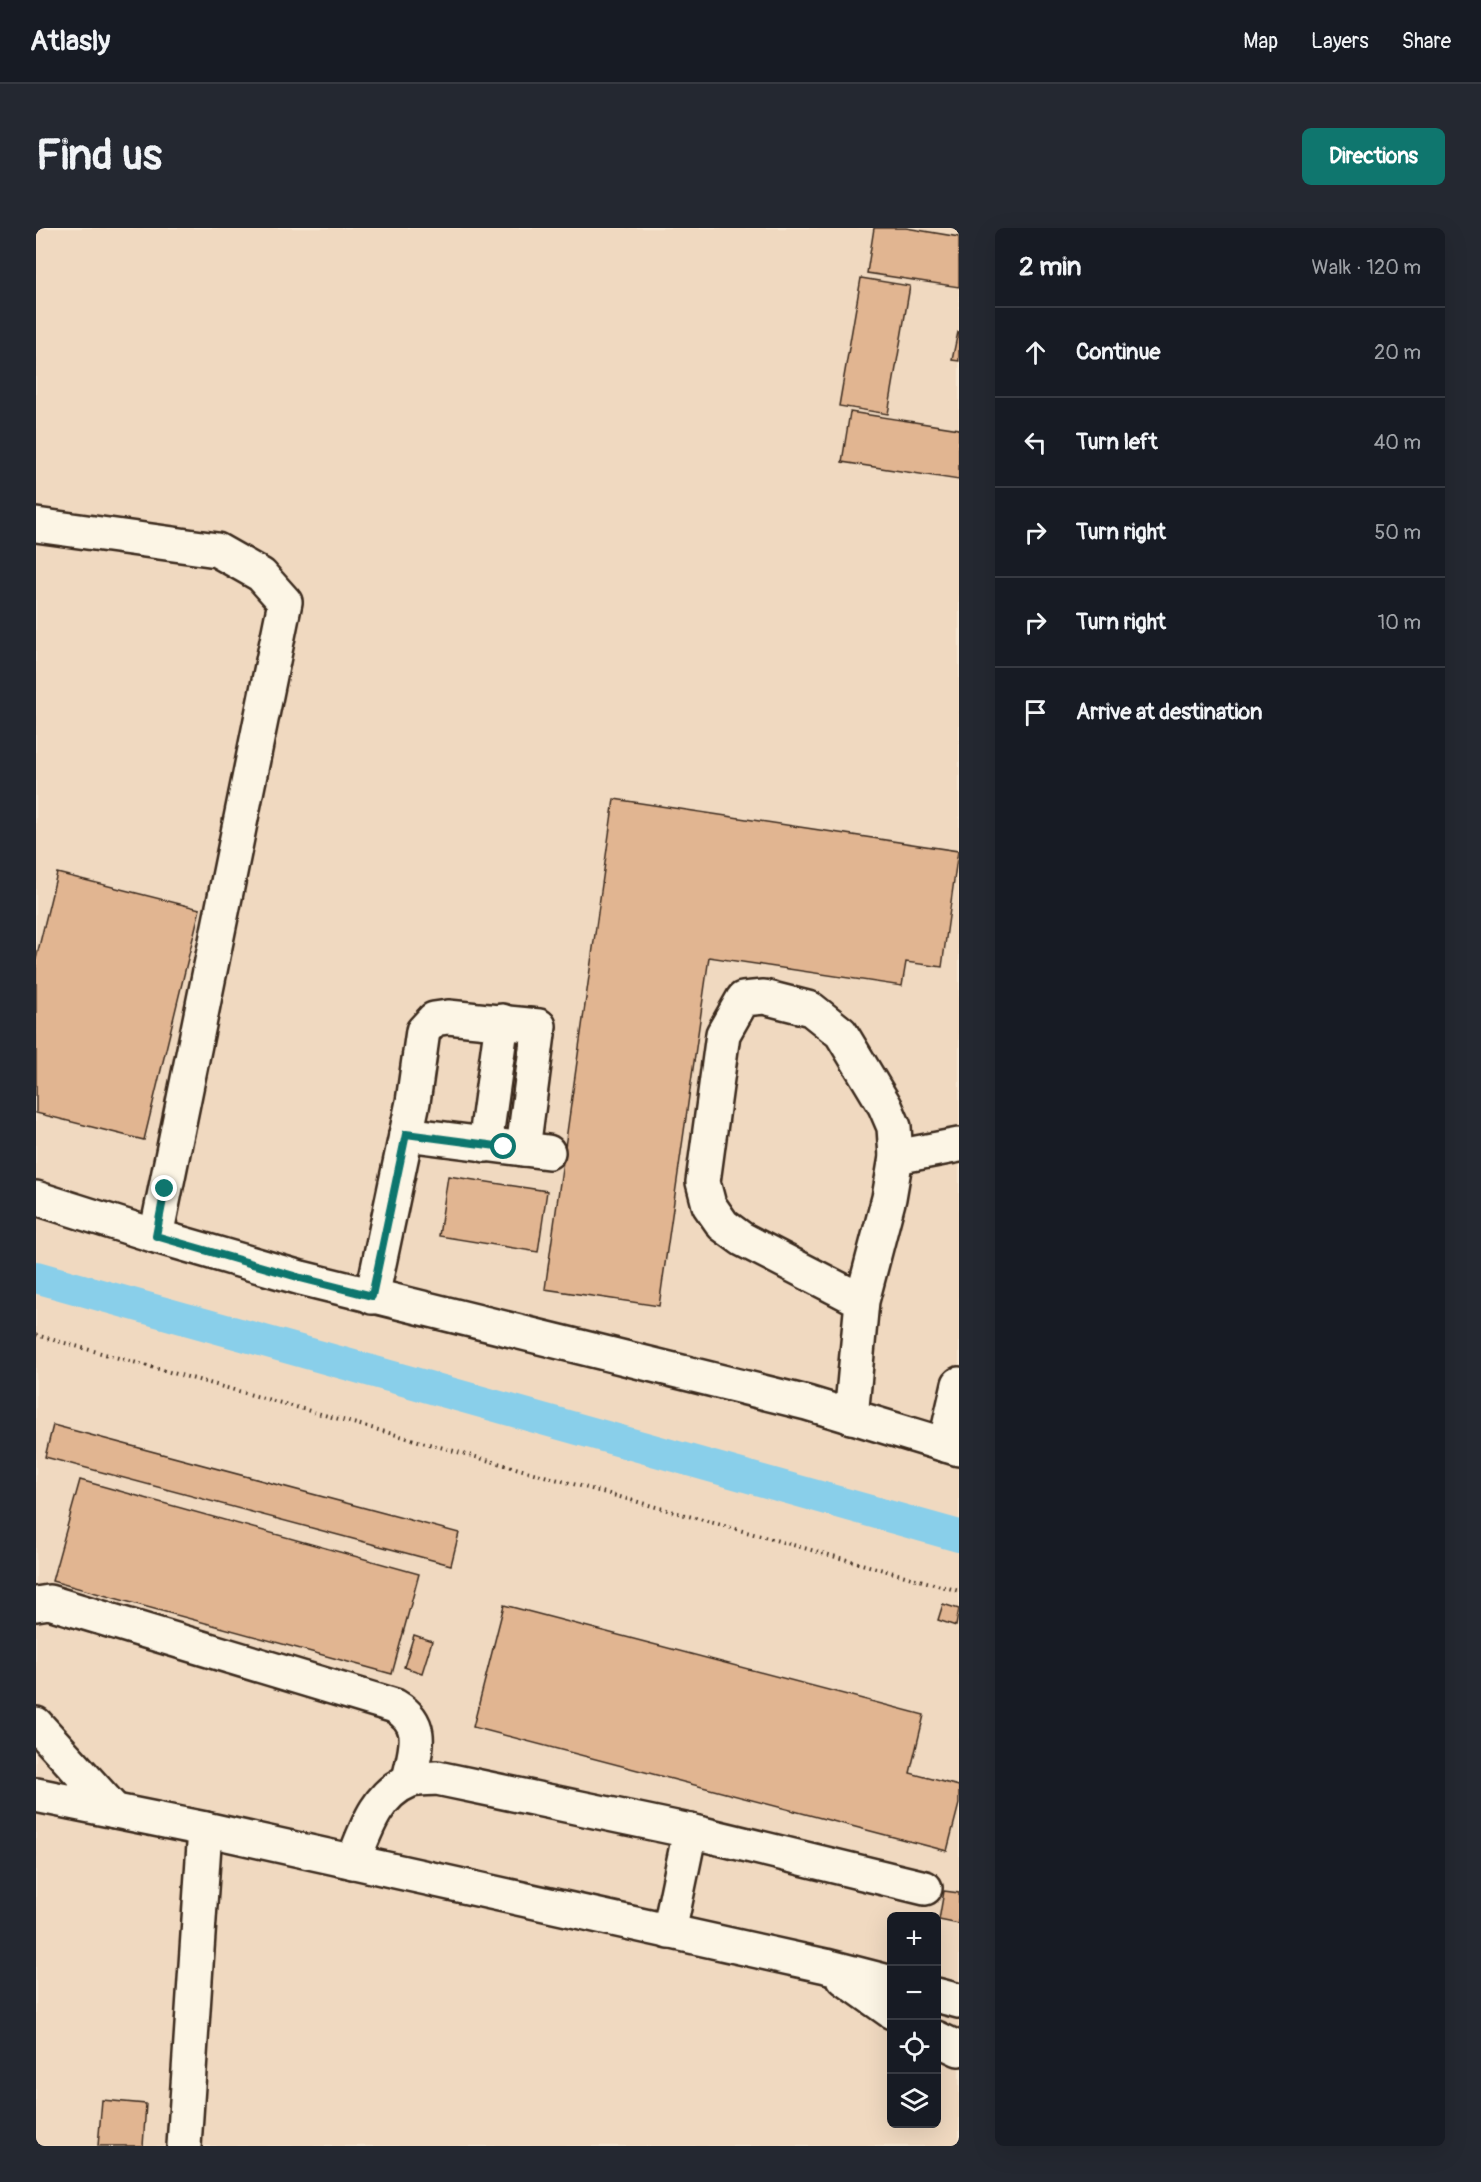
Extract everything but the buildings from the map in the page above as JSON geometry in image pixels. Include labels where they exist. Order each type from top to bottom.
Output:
[{"type":"lane","points":[[36,525],[217,550],[261,575],[285,602],[156,1236]]},
{"type":"lane","points":[[851,1417],[862,1301],[889,1198],[896,1157],[894,1127],[841,1033],[811,1009],[764,997],[743,999],[723,1034],[703,1182],[709,1205],[723,1225],[742,1239],[862,1301]]},
{"type":"lane","points":[[372,1296],[406,1134],[423,1031],[434,1019],[448,1017],[539,1026],[536,1151],[406,1134]]},
{"type":"lane","points":[[485,1144],[502,1021]]},
{"type":"lane","points":[[896,1157],[959,1145]]},
{"type":"lane","points":[[36,1198],[301,1278],[807,1403],[952,1447],[959,1384]]},
{"type":"lane","points":[[36,1604],[49,1602],[395,1706],[405,1713],[418,1735],[410,1780]]},
{"type":"lane","points":[[36,1724],[115,1811]]},
{"type":"lane","points":[[353,1862],[371,1818],[388,1794],[410,1780],[437,1778],[690,1831],[925,1888]]},
{"type":"lane","points":[[36,1795],[205,1829],[826,1966],[887,1982]]},
{"type":"lane","points":[[184,2146],[205,1829]]},
{"type":"lane","points":[[669,1932],[690,1831]]},
{"type":"lane","points":[[826,1966],[887,2009]]},
{"type":"lane","points":[[941,1996],[959,2001]]},
{"type":"lane","points":[[941,2040],[959,2049]]},
{"type":"path","points":[[36,1335],[959,1591]]},
{"type":"shaded area","points":[[36,228],[959,228],[959,1534],[36,1265]]},
{"type":"shaded area","points":[[36,1277],[959,1536],[959,2146],[36,2146]]},
{"type":"waterway","points":[[36,1277],[959,1536]]},
{"type":"route","points":[[165,1189],[156,1236],[372,1296],[406,1134],[504,1147]]}]
